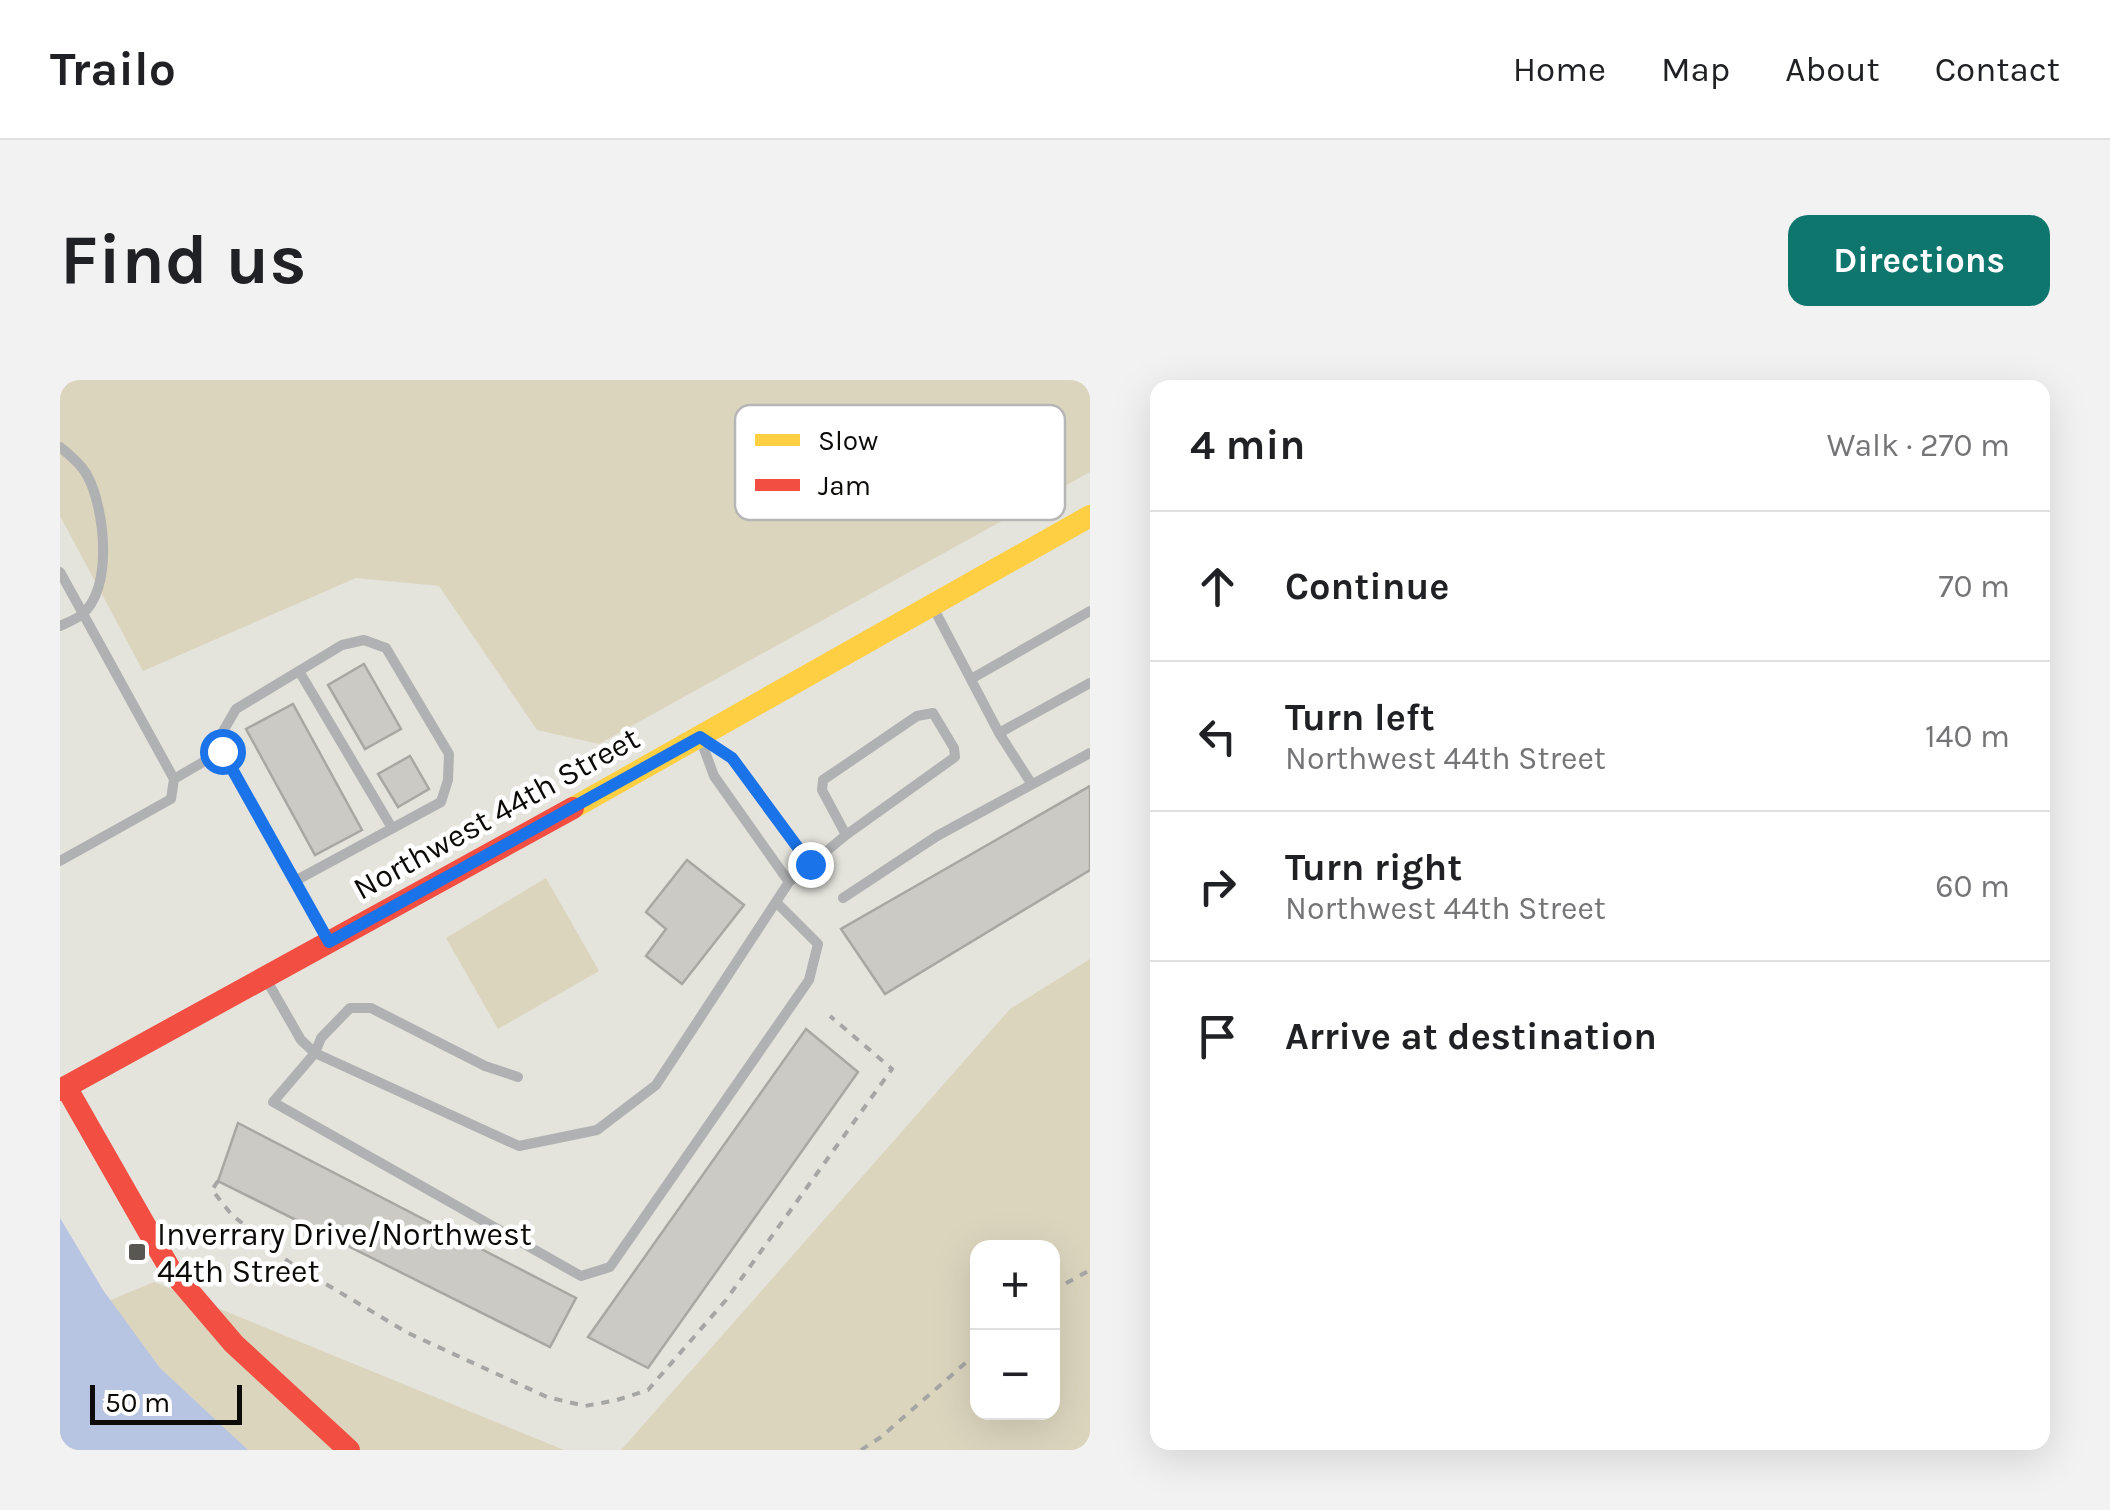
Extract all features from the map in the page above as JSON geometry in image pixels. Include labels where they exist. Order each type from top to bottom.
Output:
[{"type":"street","name":"Northwest 44th Street","points":[[63,1089],[1090,516]]},
{"type":"street","points":[[63,1089],[170,1269],[234,1344],[348,1450]]},
{"type":"lane","points":[[60,447],[85,472],[95,494],[102,524],[103,560],[96,592],[83,614],[60,626]]},
{"type":"lane","points":[[60,572],[174,779],[171,799],[60,861]]},
{"type":"lane","points":[[932,605],[1030,783]]},
{"type":"lane","points":[[971,680],[1090,611]]},
{"type":"lane","points":[[295,881],[441,802],[448,780],[449,754],[440,738],[386,648],[364,640],[342,645],[236,709],[222,733],[222,751],[329,942]]},
{"type":"lane","points":[[299,671],[392,828]]},
{"type":"lane","points":[[999,732],[1090,683]]},
{"type":"lane","points":[[265,978],[301,1040],[315,1053],[518,1146],[597,1130],[656,1085],[789,882],[846,835],[955,757],[954,748],[932,714],[916,716],[824,780],[822,790],[846,835]]},
{"type":"lane","points":[[700,737],[732,758],[810,864]]},
{"type":"lane","points":[[700,737],[714,776],[789,882]]},
{"type":"lane","points":[[174,779],[222,751]]},
{"type":"lane","points":[[843,898],[937,836],[1090,753]]},
{"type":"lane","points":[[518,1077],[484,1066],[371,1008],[350,1008],[321,1038],[315,1053],[273,1102],[581,1276],[610,1267],[809,980],[818,944],[776,902]]},
{"type":"path","points":[[1060,1287],[1090,1270]]},
{"type":"path","points":[[862,1450],[970,1359]]},
{"type":"shaded area","points":[[60,380],[1090,380],[1090,472],[1065,486],[1065,405],[735,405],[735,520],[1003,520],[599,744],[537,730],[439,586],[356,578],[143,671],[60,516]]},
{"type":"shaded area","points":[[546,878],[599,971],[498,1029],[446,938]]},
{"type":"shaded area","points":[[1090,959],[1090,1450],[621,1450],[1010,1009]]},
{"type":"shaded area","points":[[154,1282],[564,1450],[60,1450],[60,1321]]},
{"type":"water","points":[[60,1218],[103,1290],[160,1368],[248,1450],[66,1450],[60,1436]]},
{"type":"building","points":[[364,664],[401,729],[365,749],[328,685]]},
{"type":"building","points":[[293,704],[362,830],[315,855],[246,729]]},
{"type":"building","points":[[410,756],[429,789],[398,807],[378,774]]},
{"type":"building","points":[[1090,786],[1090,870],[885,994],[841,929]]},
{"type":"building","points":[[687,860],[744,905],[682,984],[646,956],[666,929],[646,912]]},
{"type":"building","points":[[806,1029],[858,1072],[648,1368],[588,1337]]},
{"type":"building","points":[[238,1123],[576,1298],[550,1347],[218,1181]]},
{"type":"traffic: slow","points":[[573,808],[1090,516]]},
{"type":"traffic: jam","points":[[60,1090],[573,808]]},
{"type":"traffic: jam","points":[[66,1087],[170,1269],[234,1344],[349,1450]]},
{"type":"place","name":"Inverrary Drive/Northwest 44th Street","points":[[137,1252]]},
{"type":"route","points":[[222,751],[329,942],[700,737],[732,758],[810,864]]}]
